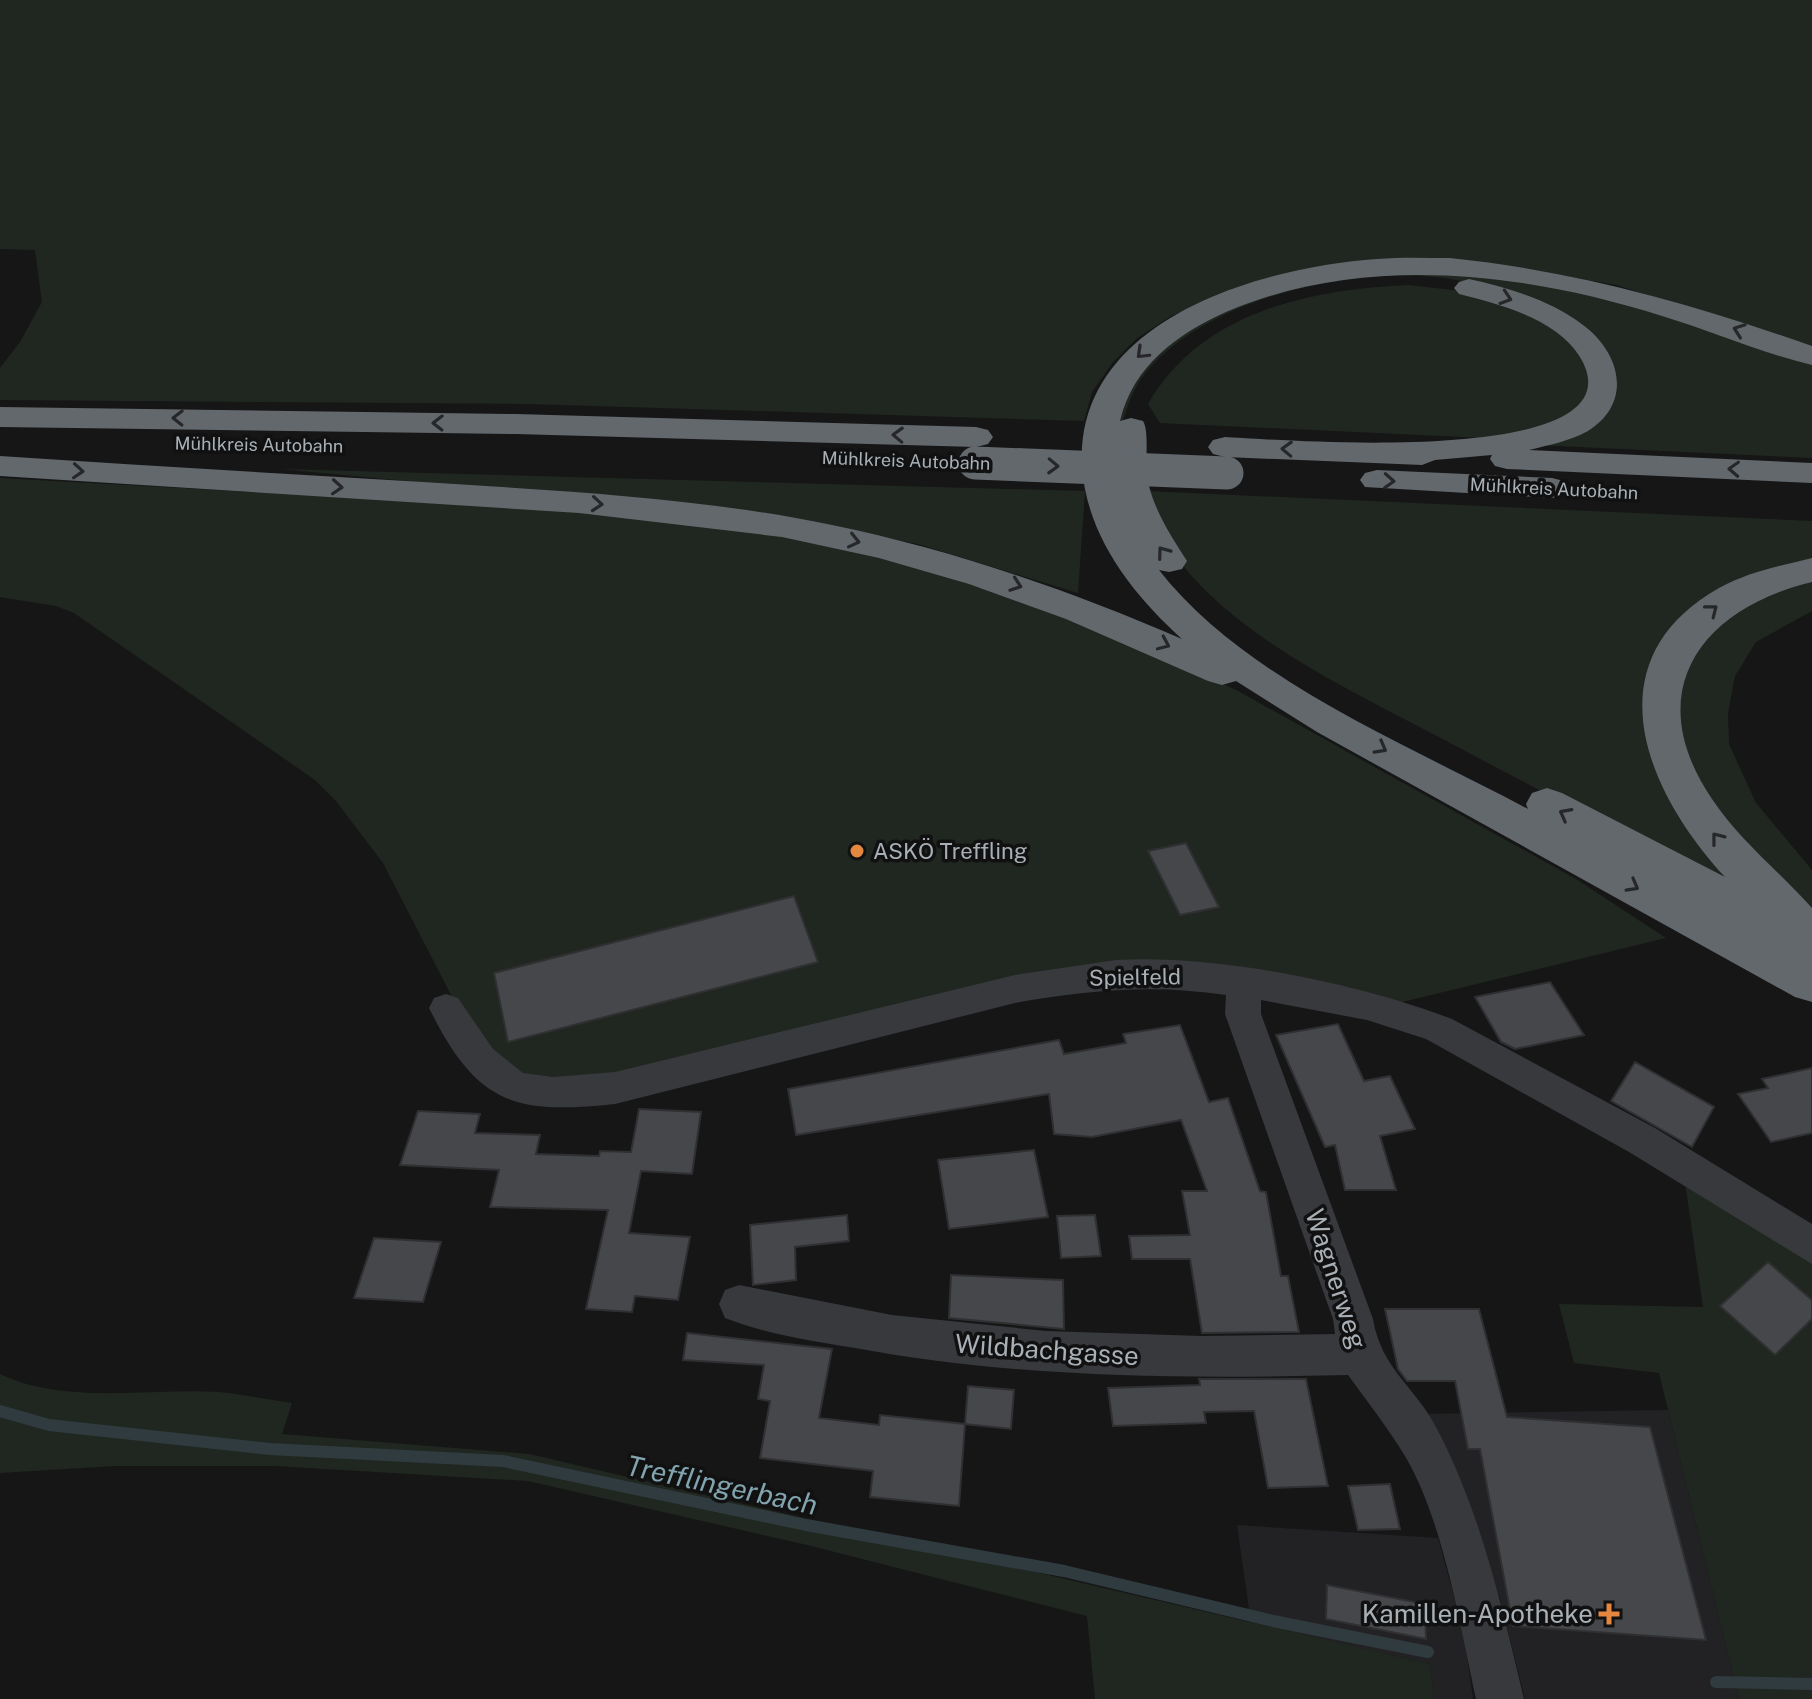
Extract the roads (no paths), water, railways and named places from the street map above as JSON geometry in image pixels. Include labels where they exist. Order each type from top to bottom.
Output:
[{"type":"highway","points":[[1312,710],[1207,639],[1177,612],[1128,554],[1111,519],[1099,483],[1097,458],[1100,429],[1121,376],[1156,340],[1210,308],[1281,284],[1362,270],[1443,267],[1583,283],[1662,305],[1812,356]]},
{"type":"highway","points":[[1392,453],[1511,443],[1564,430],[1581,421],[1601,396],[1603,380],[1599,365],[1579,337],[1558,321],[1511,299],[1477,290],[1406,282],[1327,290],[1250,311],[1188,344],[1151,382],[1129,435],[1127,463],[1135,495],[1156,544],[1195,592],[1257,643],[1313,679],[1812,944]]},
{"type":"highway","name":"Mühlkreis Autobahn","points":[[0,417],[469,423],[1226,460],[1812,501]]},
{"type":"highway","name":"Mühlkreis Autobahn","points":[[0,442],[465,449],[976,450]]},
{"type":"highway","name":"Mühlkreis Autobahn","points":[[1226,460],[1392,453],[1812,473]]},
{"type":"highway","points":[[0,466],[632,507],[831,535],[965,569],[1066,603],[1312,710],[1812,983]]},
{"type":"highway","points":[[1812,570],[1753,585],[1713,607],[1687,631],[1670,657],[1662,686],[1661,720],[1686,793],[1712,832],[1739,865],[1812,935]]},
{"type":"street","name":"Spielfeld","points":[[446,1008],[474,1055],[497,1078],[526,1092],[572,1093],[615,1088],[1015,989],[1071,979],[1134,972],[1244,983],[1368,1005],[1406,1015],[1439,1029],[1642,1140],[1812,1246]]},
{"type":"street","name":"Wagnerweg","points":[[1244,983],[1243,1014],[1353,1319],[1358,1354],[1421,1442],[1441,1484],[1476,1595],[1500,1699]]},
{"type":"street","name":"Wildbachgasse","points":[[739,1304],[798,1320],[875,1333],[1046,1353],[1223,1358],[1358,1354]]},
{"type":"waterway","name":"Trefflingerbach","points":[[0,1411],[49,1425],[270,1449],[503,1461],[806,1525],[1064,1571],[1273,1621],[1428,1652]]},
{"type":"waterway","name":"Trefflingerbach","points":[[1716,1682],[1812,1684]]},
{"type":"place","name":"ASKÖ Treffling","points":[[857,851]]},
{"type":"place","name":"Kamillen-Apotheke","points":[[1609,1614]]}]
